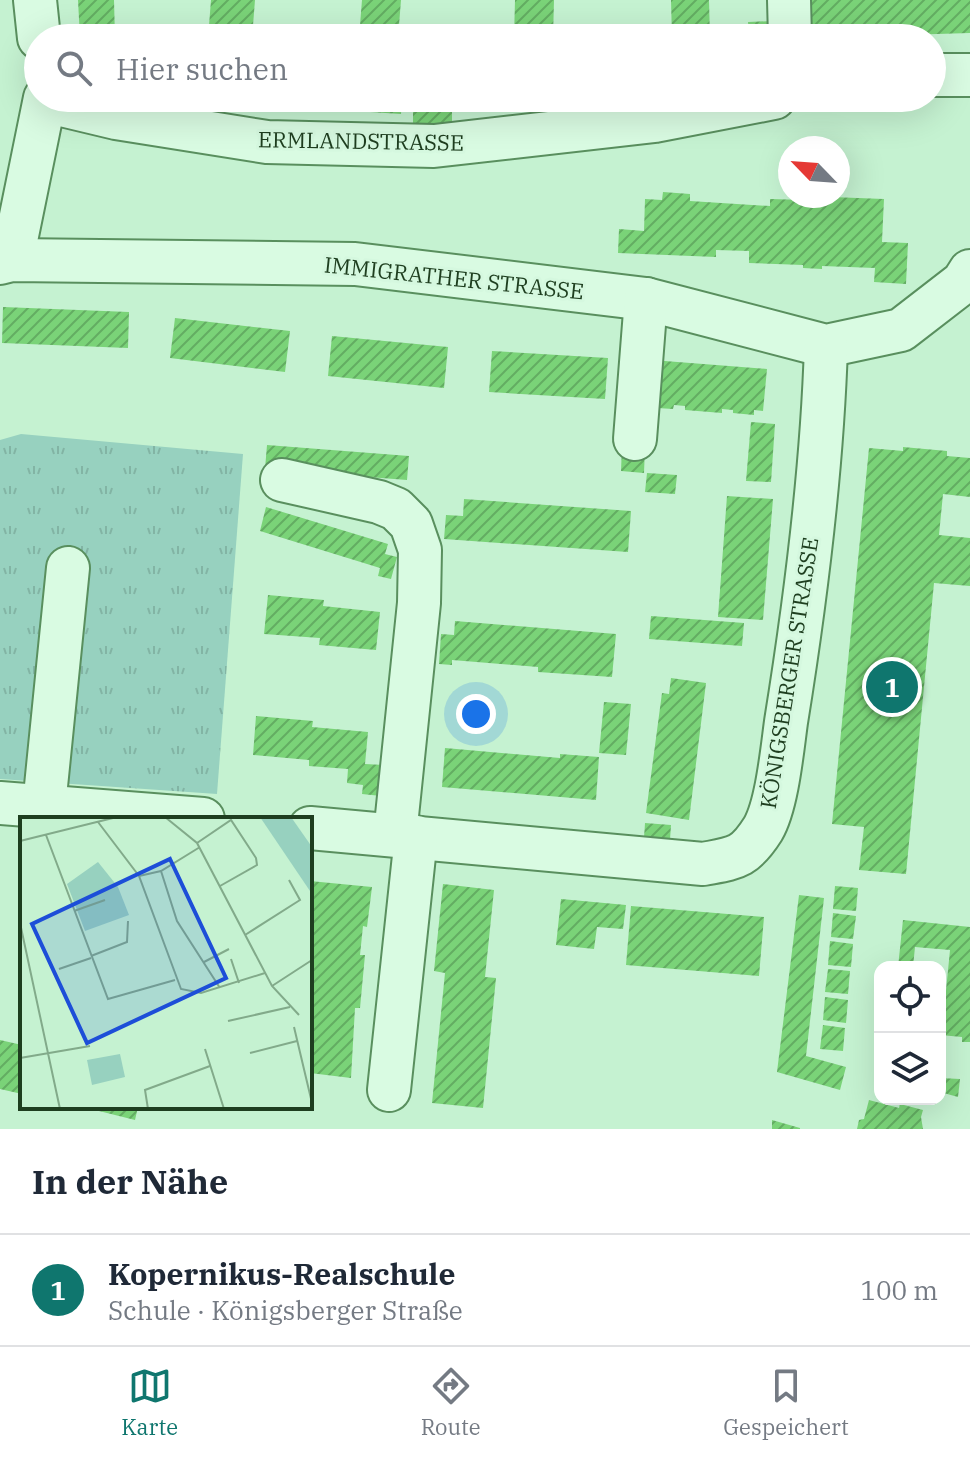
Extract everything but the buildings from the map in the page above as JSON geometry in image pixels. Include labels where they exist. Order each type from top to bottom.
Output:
[{"type":"street","points":[[35,0],[38,24]]},
{"type":"street","points":[[789,0],[790,24]]},
{"type":"street","points":[[946,75],[970,75]]},
{"type":"street","points":[[6,261],[42,112]]},
{"type":"street","name":"ERMLANDSTRASSE","points":[[94,112],[267,142],[434,146],[655,121],[702,112]]},
{"type":"street","name":"IMMIGRATHER STRASSE","points":[[6,261],[355,264],[646,299],[826,346],[901,330],[963,282],[970,271]]},
{"type":"street","points":[[635,439],[646,299]]},
{"type":"street","name":"KÖNIGSBERGER STRASSE","points":[[312,828],[703,864],[739,857],[764,827],[776,784],[794,671],[824,431],[826,346]]},
{"type":"street","points":[[282,480],[379,502],[396,509],[411,524],[420,550],[406,836],[389,1090]]},
{"type":"street","points":[[44,806],[68,568]]},
{"type":"street","points":[[0,803],[179,817]]},
{"type":"green space","points":[[21,434],[243,454],[217,794],[0,779],[0,440]]},
{"type":"place","name":"Kopernikus-Realschule","points":[[892,687]]}]
